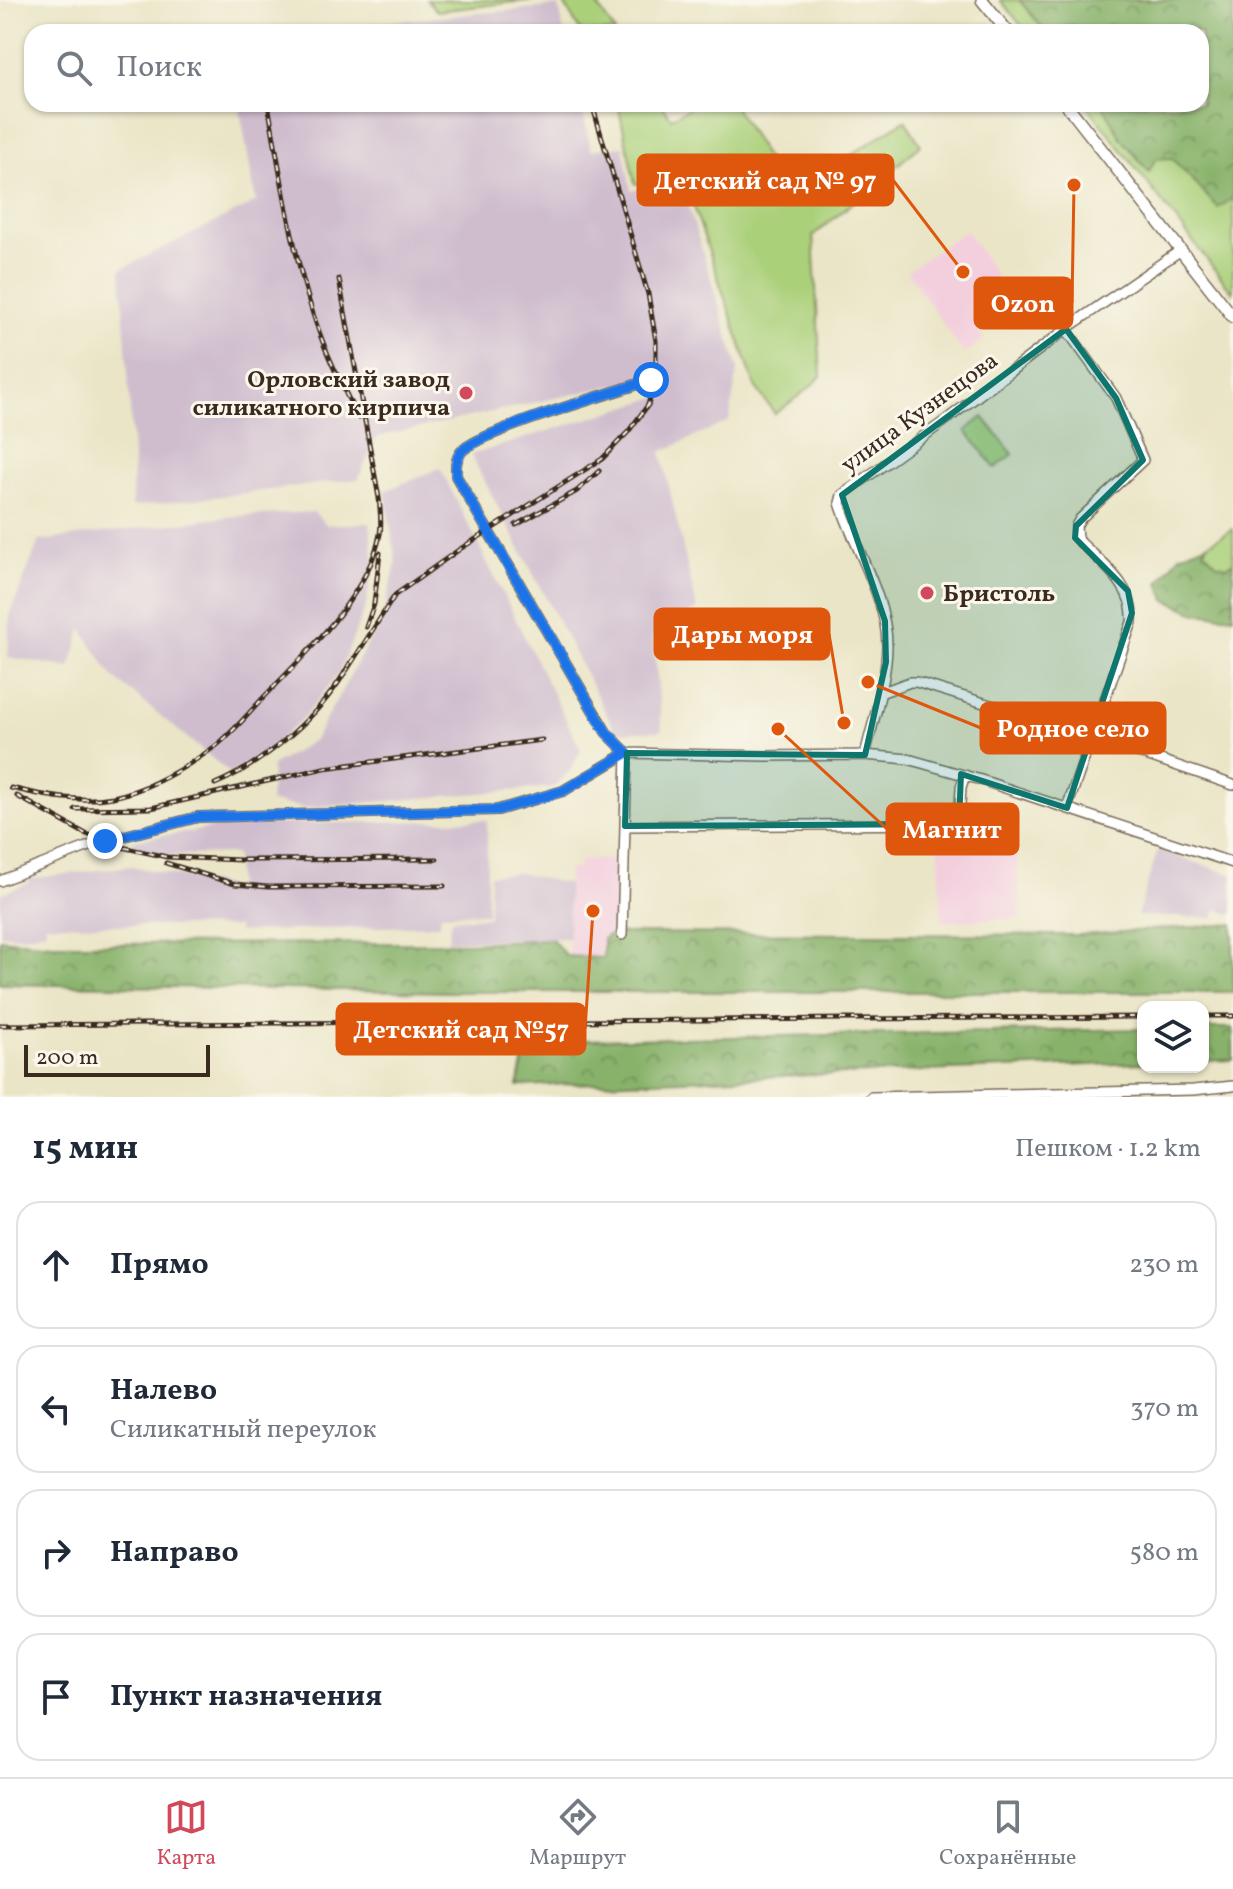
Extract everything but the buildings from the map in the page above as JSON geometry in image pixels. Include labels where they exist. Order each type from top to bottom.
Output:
[{"type":"main road","points":[[982,0],[1002,24]]},
{"type":"main road","points":[[1072,112],[1233,317]]},
{"type":"street","name":"улица Кузнецова","points":[[880,693],[886,662],[885,621],[841,508],[840,498],[844,491],[942,423],[1066,329],[1181,250]]},
{"type":"street","points":[[1066,329],[1116,398],[1143,460],[1076,526],[1077,539],[1128,591],[1132,622],[1067,808]]},
{"type":"street","points":[[622,935],[627,753],[606,732],[456,476],[456,461],[463,450],[537,418],[651,380]]},
{"type":"street","points":[[865,755],[880,693],[916,682],[1091,736],[1233,785]]},
{"type":"street","points":[[0,881],[97,843],[198,817],[498,810],[563,791],[627,753],[865,755],[908,759],[1233,863]]},
{"type":"street","points":[[625,826],[959,824],[961,787],[965,775]]},
{"type":"street","points":[[871,1097],[1193,1090],[1233,1086]]},
{"type":"highlighted area","points":[[1066,329],[1116,398],[1143,460],[1076,526],[1075,538],[1128,591],[1132,613],[1067,808],[961,774],[959,824],[625,826],[627,753],[865,755],[886,662],[885,621],[842,495]]},
{"type":"shaded area","points":[[559,6],[562,24],[371,24]]},
{"type":"shaded area","points":[[240,112],[583,112],[591,150],[623,146],[631,190],[681,181],[738,369],[729,421],[661,452],[697,609],[653,635],[662,731],[616,732],[471,455],[658,397],[652,377],[377,437],[358,479],[132,507],[133,455],[121,269],[256,202]]},
{"type":"shaded area","points":[[966,230],[1002,284],[977,301],[989,320],[977,328],[984,339],[964,354],[907,271]]},
{"type":"shaded area","points":[[440,468],[581,750],[570,771],[554,787],[303,808],[270,802],[272,766],[314,740],[383,617],[396,563],[385,491]]},
{"type":"shaded area","points":[[314,512],[327,525],[370,523],[374,563],[366,605],[339,673],[304,717],[266,751],[230,773],[112,676],[82,629],[70,668],[8,657],[10,615],[39,541],[228,517]]},
{"type":"shaded area","points":[[487,820],[487,913],[441,914],[439,925],[238,932],[238,927],[45,924],[46,931],[22,936],[0,934],[0,894],[29,883],[28,879],[131,866],[237,888],[236,854],[167,855],[133,848],[133,840],[236,825]]},
{"type":"shaded area","points":[[1016,840],[1020,918],[942,922],[938,844]]},
{"type":"shaded area","points":[[1158,850],[1233,875],[1233,915],[1216,909],[1214,918],[1137,916]]},
{"type":"shaded area","points":[[617,859],[619,947],[600,947],[600,957],[569,957],[568,870],[579,869],[579,860]]},
{"type":"shaded area","points":[[519,873],[568,884],[569,938],[448,941],[451,919],[489,917],[490,875]]},
{"type":"green space","points":[[427,0],[533,0],[437,11]]},
{"type":"green space","points":[[562,0],[594,0],[610,24],[576,24]]},
{"type":"green space","points":[[1000,0],[1233,0],[1233,293],[1092,112],[1209,112],[1209,24],[1020,24]]},
{"type":"green space","points":[[1019,0],[1233,0],[1233,198],[1218,208],[1172,158],[1155,159],[1149,172],[1121,138],[1106,112],[1209,112],[1209,24],[1039,24]]},
{"type":"green space","points":[[620,112],[667,112],[671,118],[682,112],[738,112],[789,195],[905,120],[921,145],[813,236],[821,376],[775,414],[755,386],[685,181],[635,184]]},
{"type":"green space","points":[[983,417],[1013,454],[995,468],[966,431]]},
{"type":"green space","points":[[1233,529],[1233,562],[1228,566],[1217,565],[1204,551],[1208,544]]},
{"type":"green space","points":[[1208,544],[1204,551],[1217,564],[1228,566],[1233,562],[1233,617],[1196,613],[1166,600],[1159,583],[1180,555]]},
{"type":"green space","points":[[1233,924],[1233,992],[450,992],[0,984],[0,939],[53,944],[473,943],[552,939],[566,956],[603,958],[603,939],[612,933],[1080,935]]},
{"type":"green space","points":[[1209,1028],[1233,1028],[1233,1060],[1209,1061]]},
{"type":"green space","points":[[1137,1029],[1137,1063],[518,1086],[528,1041]]},
{"type":"railway","points":[[269,112],[290,226],[305,287],[324,345],[358,418]]},
{"type":"railway","points":[[345,673],[395,595],[460,549],[602,459],[648,405],[656,377],[656,341],[648,294],[594,112]]},
{"type":"railway","points":[[11,788],[62,798],[100,799],[141,789],[181,769],[229,734],[316,643],[349,601],[374,557],[381,521],[339,279]]},
{"type":"railway","points":[[516,525],[577,491],[599,471]]},
{"type":"railway","points":[[366,627],[374,604],[380,553]]},
{"type":"railway","points":[[215,784],[254,763],[292,734],[325,700],[350,663]]},
{"type":"railway","points":[[75,809],[151,808],[324,768],[542,740]]},
{"type":"railway","points":[[17,796],[84,833],[117,846],[167,857],[241,860],[437,859]]},
{"type":"railway","points":[[166,863],[235,884],[268,887],[444,886]]},
{"type":"railway","points":[[1209,1016],[1233,1016]]},
{"type":"railway","points":[[0,1025],[1137,1017]]},
{"type":"place","name":"Ozon","points":[[1074,185]]},
{"type":"place","name":"Детский сад № 97","points":[[963,272]]},
{"type":"place","name":"Орловский завод силикатного кирпича","points":[[466,393]]},
{"type":"place","name":"Бристоль","points":[[927,593]]},
{"type":"place","name":"Родное село","points":[[868,682]]},
{"type":"place","name":"Дары моря","points":[[844,723]]},
{"type":"place","name":"Магнит","points":[[778,729]]},
{"type":"place","name":"Детский сад №57","points":[[593,911]]},
{"type":"route","points":[[105,841],[198,817],[498,810],[563,791],[627,753],[606,732],[456,476],[456,461],[463,450],[486,438],[651,380]]}]
